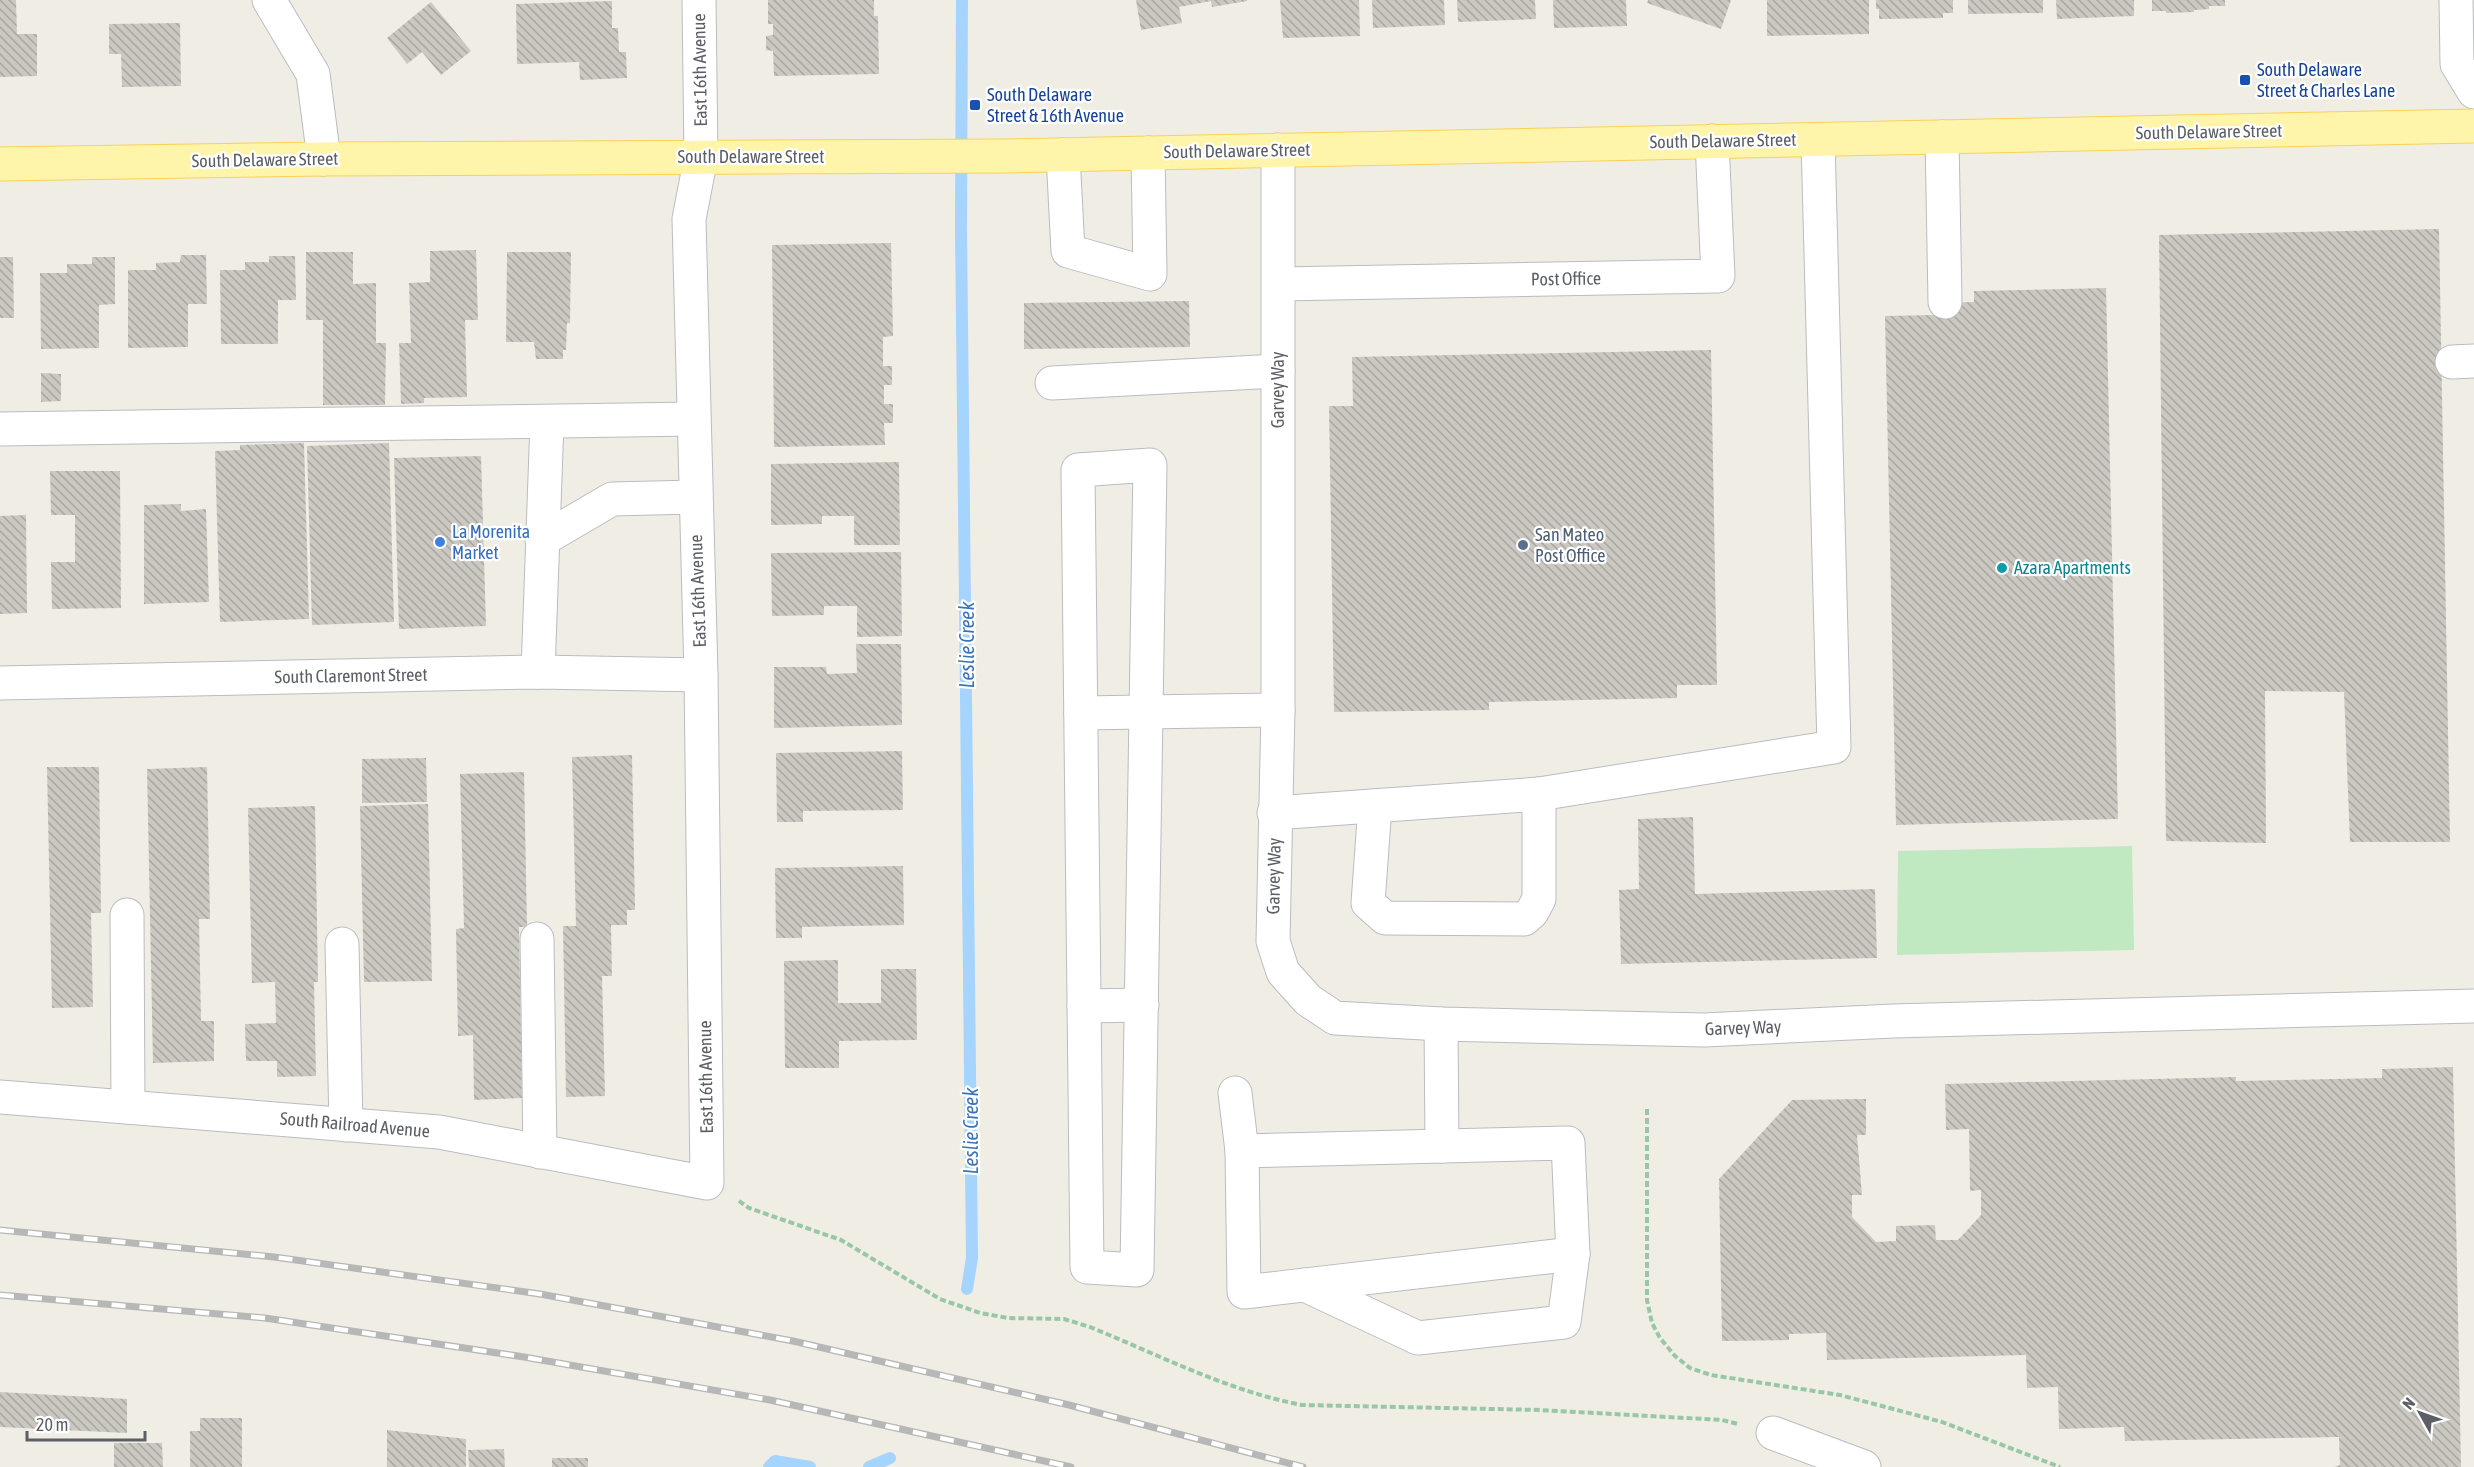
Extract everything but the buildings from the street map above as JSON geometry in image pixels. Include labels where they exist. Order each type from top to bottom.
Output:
[{"type":"main road","name":"South Delaware Street","points":[[0,164],[324,159],[1007,156],[2474,126]]},
{"type":"street","points":[[269,0],[313,74],[324,159]]},
{"type":"street","name":"East 16th Avenue","points":[[699,0],[701,157],[689,219],[701,675],[707,1183]]},
{"type":"street","points":[[2456,0],[2457,64],[2474,92]]},
{"type":"street","points":[[1942,137],[1945,302]]},
{"type":"street","points":[[1274,813],[1539,794],[1834,747],[1818,140]]},
{"type":"street","name":"Post Office","points":[[1278,284],[1718,276],[1712,141]]},
{"type":"street","name":"Garvey Way","points":[[1278,150],[1278,710],[1273,941],[1282,972],[1308,1000],[1335,1018],[1441,1024],[1704,1030],[1893,1021],[2474,1006]]},
{"type":"street","points":[[1063,155],[1068,250],[1150,274],[1148,153]]},
{"type":"street","points":[[1052,383],[1278,371]]},
{"type":"street","points":[[0,429],[693,419]]},
{"type":"street","points":[[538,672],[547,422]]},
{"type":"street","points":[[1150,465],[1137,1270],[1087,1267],[1081,713],[1078,470],[1150,465]]},
{"type":"street","points":[[542,540],[612,500],[695,497]]},
{"type":"street","name":"South Claremont Street","points":[[0,683],[538,672],[701,675]]},
{"type":"street","points":[[1081,713],[1278,710]]},
{"type":"street","points":[[1375,806],[1368,903],[1378,913],[1385,918],[1524,919],[1532,912],[1539,899],[1539,794]]},
{"type":"street","points":[[127,915],[128,1107]]},
{"type":"street","points":[[537,939],[540,1152]]},
{"type":"street","points":[[342,944],[346,1125]]},
{"type":"street","points":[[1084,1006],[1142,1005]]},
{"type":"street","points":[[1441,1024],[1442,1146]]},
{"type":"street","points":[[1235,1093],[1242,1151],[1244,1292],[1573,1254]]},
{"type":"street","name":"South Railroad Avenue","points":[[0,1097],[439,1132],[707,1183]]},
{"type":"street","points":[[1242,1151],[1568,1143],[1573,1254],[1564,1322],[1418,1338],[1305,1285]]},
{"type":"street","points":[[1773,1433],[1864,1467]]},
{"type":"path","points":[[1647,1109],[1647,1300],[1652,1323],[1660,1338],[1675,1356],[1690,1368],[1711,1375],[1840,1395],[1942,1422],[2060,1467]]},
{"type":"path","points":[[707,1183],[749,1208],[841,1240],[940,1299],[980,1313],[1008,1318],[1064,1319],[1248,1392],[1276,1400],[1302,1405],[1540,1410],[1722,1420],[1773,1433]]},
{"type":"green space","points":[[2132,846],[2134,950],[1897,955],[1898,851]]},
{"type":"waterway","name":"Leslie Creek","points":[[962,0],[961,229],[972,1258],[967,1289]]},
{"type":"waterway","name":"Leslie Creek","points":[[869,1467],[890,1458]]},
{"type":"waterway","name":"Leslie Creek","points":[[769,1467],[775,1461],[810,1467]]},
{"type":"railway","points":[[0,1230],[274,1257],[540,1294],[793,1341],[1069,1405],[1303,1467]]},
{"type":"railway","points":[[0,1295],[265,1318],[524,1357],[770,1400],[1071,1467]]},
{"type":"place","name":"South Delaware Street & Charles Lane","points":[[2245,80]]},
{"type":"place","name":"South Delaware Street & 16th Avenue","points":[[975,105]]},
{"type":"place","name":"La Morenita Market","points":[[440,542]]},
{"type":"place","name":"San Mateo Post Office","points":[[1523,545]]},
{"type":"place","name":"Azara Apartments","points":[[2002,568]]}]
